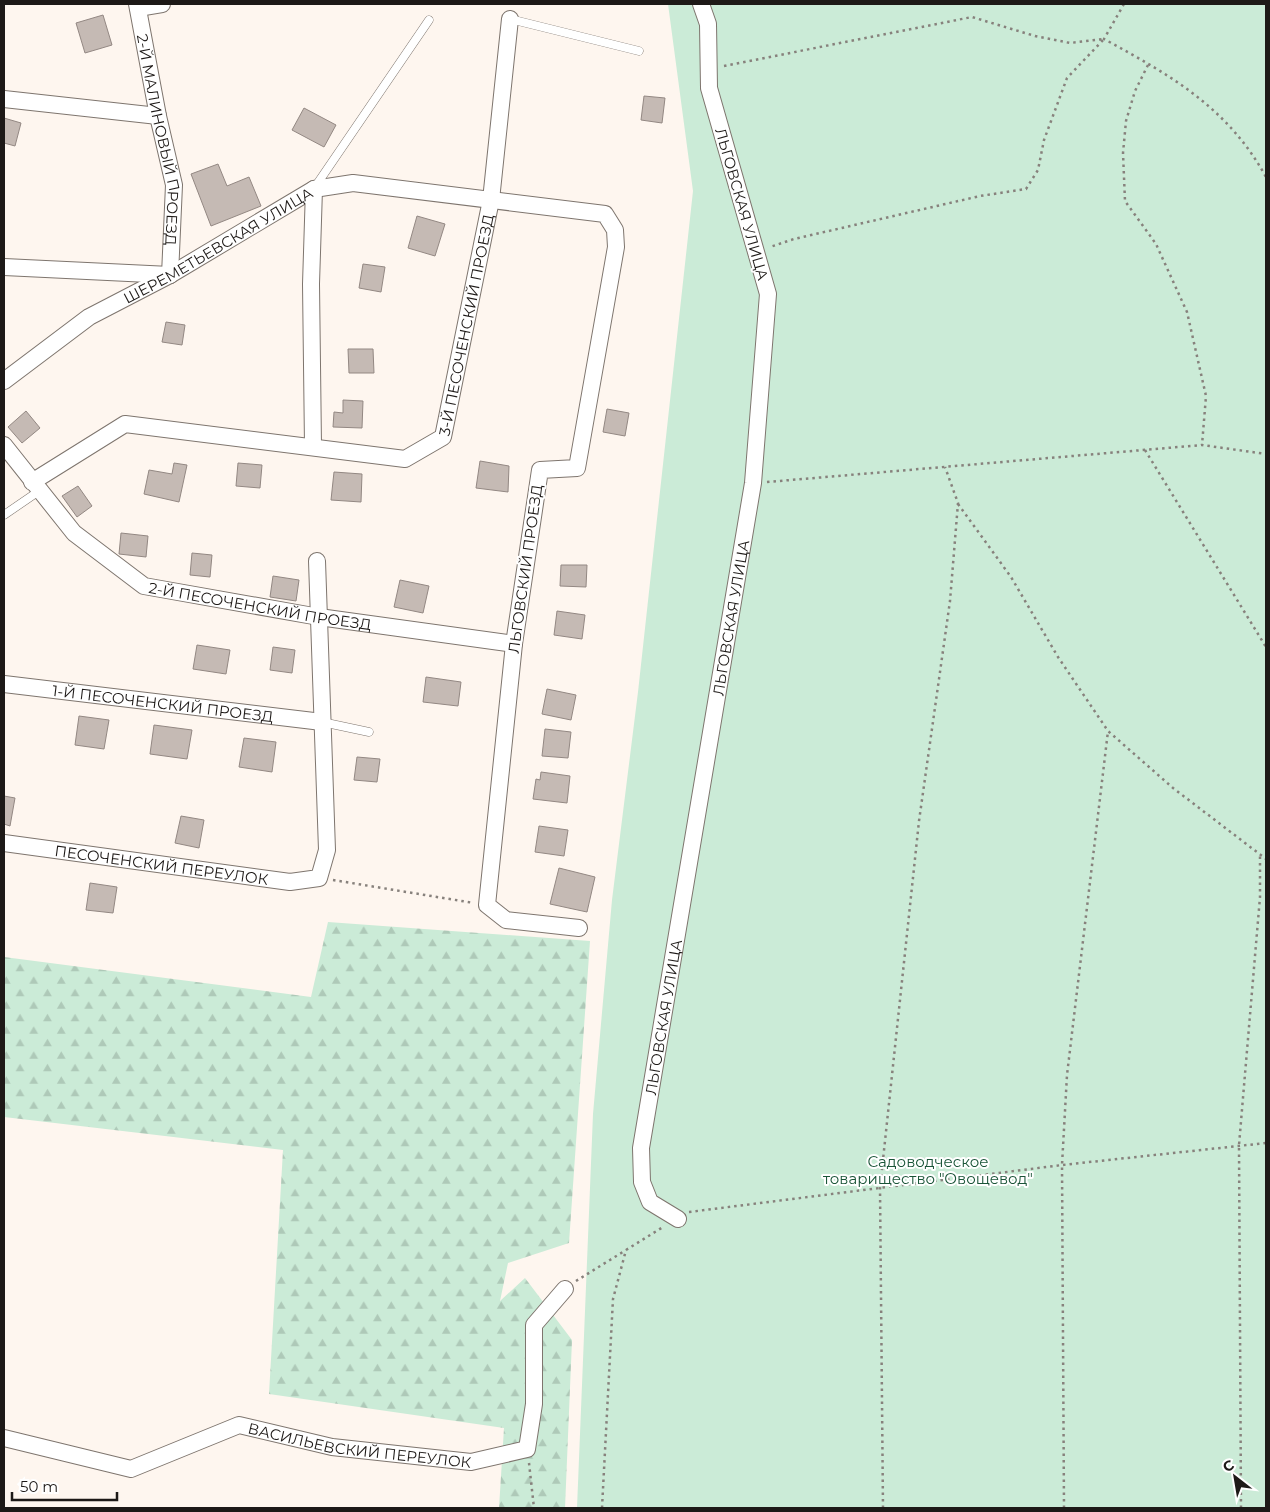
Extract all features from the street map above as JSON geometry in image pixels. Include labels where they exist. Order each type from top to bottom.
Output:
[{"type":"street","points":[[138,6],[162,4]]},
{"type":"street","name":"ЛЬГОВСКАЯ УЛИЦА","points":[[678,1219],[650,1202],[642,1182],[641,1148],[753,483],[768,294],[709,88],[708,24],[701,4]]},
{"type":"street","name":"2-Й МАЛИНОВЫЙ ПРОЕЗД","points":[[138,6],[158,116],[174,185],[170,275]]},
{"type":"street","name":"3-Й ПЕСОЧЕНСКИЙ ПРОЕЗД","points":[[36,486],[125,424],[405,459],[443,437],[491,200],[510,19]]},
{"type":"street","points":[[4,99],[158,116]]},
{"type":"street","name":"ШЕРЕМЕТЬЕВСКАЯ УЛИЦА","points":[[4,381],[90,317],[170,275],[314,189],[352,182],[605,214]]},
{"type":"street","points":[[313,446],[311,284],[314,189]]},
{"type":"street","name":"ЛЬГОВСКИЙ ПРОЕЗД","points":[[488,905],[514,644],[540,470],[578,468],[616,247],[615,230],[605,214]]},
{"type":"street","points":[[4,267],[170,275]]},
{"type":"street","name":"2-Й ПЕСОЧЕНСКИЙ ПРОЕЗД","points":[[4,445],[74,533],[144,586],[318,618],[514,644]]},
{"type":"street","points":[[317,561],[327,850],[319,878]]},
{"type":"street","name":"1-Й ПЕСОЧЕНСКИЙ ПРОЕЗД","points":[[4,684],[322,722]]},
{"type":"street","name":"ПЕСОЧЕНСКИЙ ПЕРЕУЛОК","points":[[4,843],[290,882],[319,878]]},
{"type":"street","points":[[488,905],[506,920],[578,928]]},
{"type":"street","points":[[527,1449],[534,1404],[534,1325],[564,1289]]},
{"type":"street","name":"ВАСИЛЬЕВСКИЙ ПЕРЕУЛОК","points":[[4,1438],[131,1469],[239,1425],[332,1447],[471,1462],[527,1449]]},
{"type":"lane","points":[[510,19],[640,51]]},
{"type":"lane","points":[[314,189],[429,20]]},
{"type":"lane","points":[[4,515],[36,486]]},
{"type":"lane","points":[[322,722],[369,732]]},
{"type":"path","points":[[756,252],[794,239],[870,221],[980,196],[1026,189],[1038,170],[1044,140],[1067,78],[1104,38],[1124,4]]},
{"type":"path","points":[[708,71],[743,61],[972,17],[1035,36],[1070,43],[1104,38],[1189,89],[1225,119],[1251,150],[1266,178]]},
{"type":"path","points":[[1148,65],[1135,91],[1126,120],[1122,153],[1126,201],[1156,244],[1186,312],[1206,396],[1202,445]]},
{"type":"path","points":[[753,483],[1202,445],[1266,454]]},
{"type":"path","points":[[1145,449],[1266,647]]},
{"type":"path","points":[[945,467],[958,503],[1011,577],[1058,657],[1108,731],[1173,788],[1266,858]]},
{"type":"path","points":[[883,1508],[880,1188],[919,822],[950,601],[958,503]]},
{"type":"path","points":[[1064,1508],[1062,1165],[1067,1075],[1108,731]]},
{"type":"path","points":[[1241,1508],[1239,1145],[1260,897],[1260,854]]},
{"type":"path","points":[[319,878],[488,905]]},
{"type":"path","points":[[564,1289],[688,1212],[1062,1165],[1266,1143]]},
{"type":"path","points":[[602,1508],[613,1299],[626,1250]]},
{"type":"path","points":[[527,1449],[534,1508]]},
{"type":"green space","name":"Садоводческое товарищество \"Овощевод\"","points":[[668,4],[1266,4],[1266,1508],[577,1508],[593,1114],[612,900],[638,692],[693,191]]},
{"type":"green space","points":[[328,922],[590,941],[569,1243],[508,1263],[500,1301],[525,1278],[572,1340],[565,1508],[499,1508],[504,1428],[269,1394],[283,1150],[4,1117],[4,957],[311,997]]},
{"type":"building","points":[[103,15],[112,45],[85,53],[76,23]]},
{"type":"building","points":[[644,96],[665,98],[662,123],[641,120]]},
{"type":"building","points":[[304,108],[336,125],[324,147],[292,130]]},
{"type":"building","points":[[4,118],[21,123],[15,146],[4,143]]},
{"type":"building","points":[[218,164],[227,186],[249,177],[261,206],[211,226],[191,174]]},
{"type":"building","points":[[417,216],[445,224],[435,256],[408,248]]},
{"type":"building","points":[[363,264],[385,267],[381,292],[359,288]]},
{"type":"building","points":[[166,322],[185,325],[182,345],[162,342]]},
{"type":"building","points":[[348,349],[373,349],[374,373],[349,373]]},
{"type":"building","points":[[343,400],[363,401],[362,428],[333,427],[334,412],[343,413]]},
{"type":"building","points":[[607,409],[629,413],[625,436],[603,432]]},
{"type":"building","points":[[26,411],[40,428],[22,443],[8,427]]},
{"type":"building","points":[[480,461],[509,466],[508,492],[476,488]]},
{"type":"building","points":[[174,463],[187,465],[179,502],[144,494],[149,470],[172,474]]},
{"type":"building","points":[[238,463],[262,465],[260,488],[236,486]]},
{"type":"building","points":[[334,472],[362,474],[361,502],[331,500]]},
{"type":"building","points":[[78,486],[92,506],[77,517],[62,496]]},
{"type":"building","points":[[121,533],[148,536],[146,557],[119,554]]},
{"type":"building","points":[[192,553],[212,555],[210,577],[190,575]]},
{"type":"building","points":[[561,565],[587,565],[586,587],[560,586]]},
{"type":"building","points":[[273,576],[299,580],[296,601],[270,597]]},
{"type":"building","points":[[400,580],[429,586],[423,613],[394,607]]},
{"type":"building","points":[[557,611],[585,615],[582,639],[554,635]]},
{"type":"building","points":[[197,645],[230,650],[226,674],[193,669]]},
{"type":"building","points":[[273,647],[295,650],[292,673],[270,670]]},
{"type":"building","points":[[426,677],[461,682],[458,706],[423,702]]},
{"type":"building","points":[[547,689],[576,695],[571,720],[542,714]]},
{"type":"building","points":[[79,716],[109,720],[104,749],[75,745]]},
{"type":"building","points":[[154,725],[192,730],[187,759],[150,754]]},
{"type":"building","points":[[545,729],[571,732],[568,758],[542,756]]},
{"type":"building","points":[[244,738],[276,742],[272,772],[239,767]]},
{"type":"building","points":[[357,757],[380,759],[377,782],[354,780]]},
{"type":"building","points":[[541,772],[570,776],[567,803],[533,799],[536,779],[540,780]]},
{"type":"building","points":[[4,796],[15,798],[10,826],[4,824]]},
{"type":"building","points":[[181,816],[204,820],[199,848],[175,843]]},
{"type":"building","points":[[539,826],[568,830],[564,856],[535,852]]},
{"type":"building","points":[[559,868],[595,877],[587,912],[550,904]]},
{"type":"building","points":[[90,883],[117,887],[113,913],[86,910]]}]
